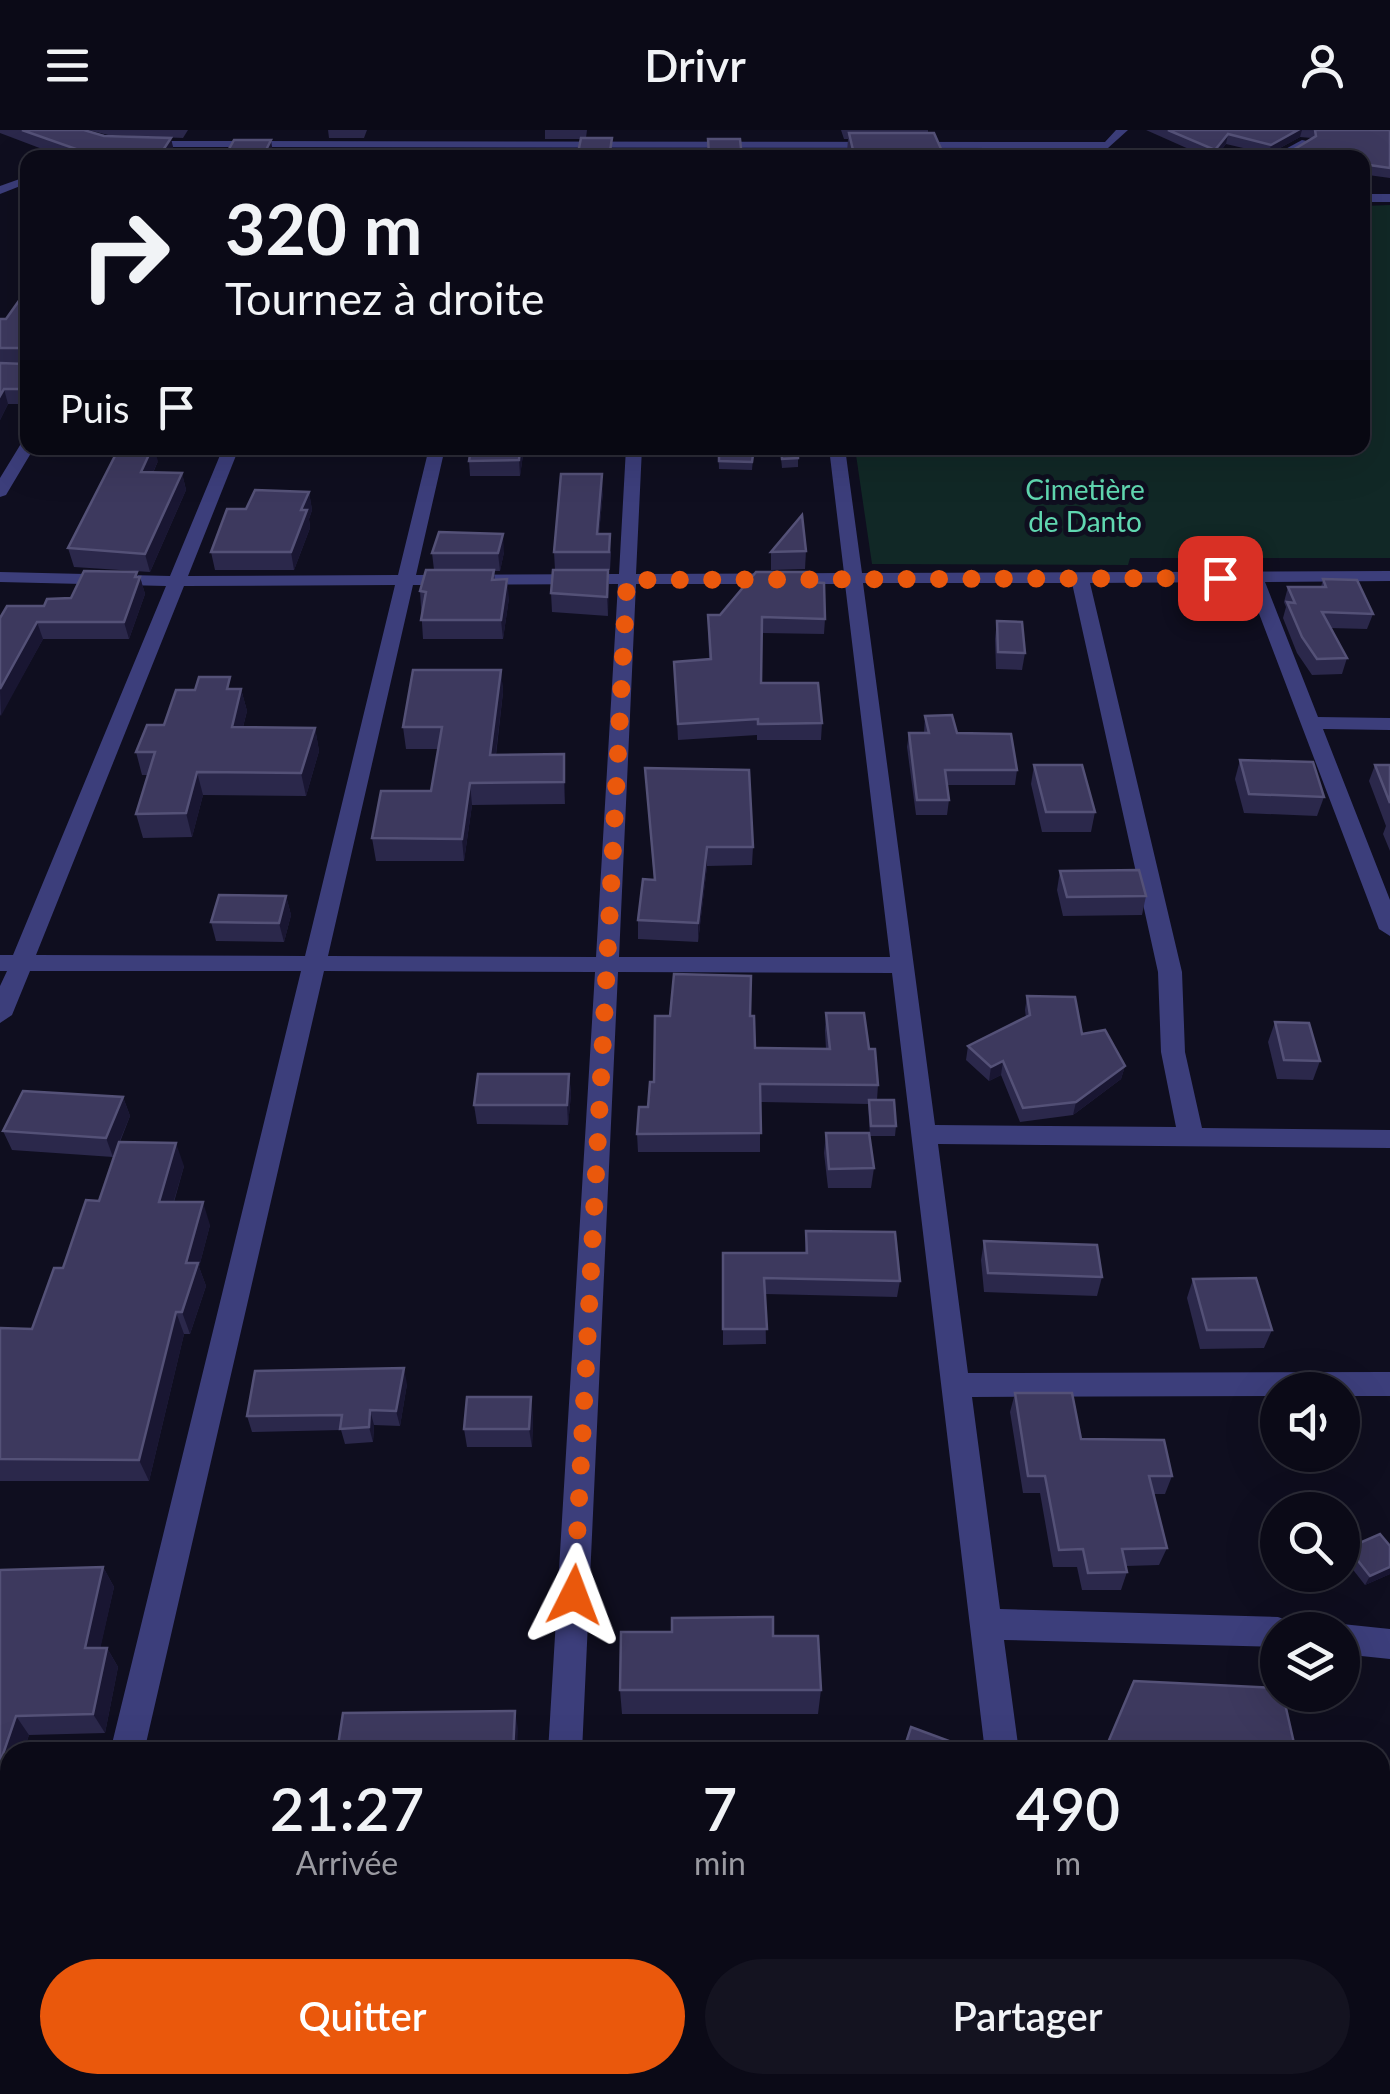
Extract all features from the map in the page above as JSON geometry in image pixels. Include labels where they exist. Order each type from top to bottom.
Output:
[{"type":"street","points":[[137,130],[123,140],[600,150]]},
{"type":"street","points":[[954,130],[962,145]]},
{"type":"street","points":[[700,150],[1108,145],[1122,130]]},
{"type":"street","points":[[1290,150],[1306,142]]},
{"type":"street","points":[[1108,145],[1110,150]]},
{"type":"street","points":[[0,1014],[10,963],[228,455]]},
{"type":"street","points":[[129,1742],[434,455]]},
{"type":"street","points":[[566,1742],[634,455]]},
{"type":"street","points":[[838,455],[1001,1742]]},
{"type":"street","points":[[0,492],[6,470]]},
{"type":"street","points":[[0,577],[177,581],[1390,576]]},
{"type":"street","points":[[1255,578],[1390,930]]},
{"type":"street","points":[[1080,579],[1170,972],[1173,1052],[1191,1136]]},
{"type":"street","points":[[1310,723],[1390,724]]},
{"type":"street","points":[[10,963],[900,965]]},
{"type":"street","points":[[923,1134],[1390,1139]]},
{"type":"street","points":[[956,1385],[1390,1384]]},
{"type":"street","points":[[986,1624],[1260,1632]]},
{"type":"street","points":[[1360,1641],[1390,1644]]},
{"type":"green space","name":"Cimetière de Danto","points":[[1390,205],[1390,558],[1130,558],[1128,565],[872,564],[856,455],[1370,455],[1370,206]]},
{"type":"building","points":[[22,130],[84,130],[104,136],[171,138],[163,150],[79,150]]},
{"type":"building","points":[[1168,130],[1298,130],[1271,145],[1228,134],[1215,150]]},
{"type":"building","points":[[1315,130],[1390,130],[1390,168],[1370,165],[1370,150],[1293,150],[1316,136]]},
{"type":"building","points":[[849,133],[934,133],[941,150],[853,150]]},
{"type":"building","points":[[581,138],[612,138],[610,150],[579,150]]},
{"type":"building","points":[[708,139],[740,139],[741,150],[709,150]]},
{"type":"building","points":[[234,140],[271,140],[266,150],[228,150]]},
{"type":"building","points":[[20,299],[20,348],[0,348],[0,319],[6,319]]},
{"type":"building","points":[[0,363],[20,364],[20,389],[4,389],[0,396]]},
{"type":"building","points":[[115,455],[149,455],[141,472],[182,473],[145,554],[68,548]]},
{"type":"building","points":[[470,455],[519,455],[519,460],[469,461]]},
{"type":"building","points":[[719,455],[753,455],[752,462],[719,461]]},
{"type":"building","points":[[561,474],[602,474],[597,534],[610,534],[609,552],[554,552]]},
{"type":"building","points":[[255,490],[309,492],[301,510],[307,510],[291,552],[211,552],[227,509],[246,509]]},
{"type":"building","points":[[802,515],[806,551],[771,552]]},
{"type":"building","points":[[439,532],[503,534],[498,553],[432,553]]},
{"type":"building","points":[[426,570],[494,570],[492,580],[507,579],[501,620],[421,620],[426,592],[420,591]]},
{"type":"building","points":[[553,570],[608,570],[607,597],[551,593]]},
{"type":"building","points":[[84,571],[137,572],[135,577],[140,577],[124,622],[37,622],[0,689],[0,618],[7,606],[44,606],[47,599],[71,598]]},
{"type":"building","points":[[756,572],[807,572],[808,582],[824,583],[825,619],[762,617],[761,683],[818,683],[822,723],[758,724],[758,719],[678,724],[674,662],[711,659],[708,615],[720,615]]},
{"type":"building","points":[[1323,579],[1357,580],[1373,614],[1322,612],[1347,658],[1317,659],[1302,637],[1287,602],[1295,603],[1288,587],[1326,587]]},
{"type":"building","points":[[997,621],[1022,622],[1025,653],[998,652]]},
{"type":"building","points":[[413,670],[501,670],[490,755],[564,754],[564,782],[470,783],[462,839],[372,838],[381,791],[431,791],[442,727],[403,727]]},
{"type":"building","points":[[199,677],[230,677],[227,689],[241,689],[232,727],[315,728],[301,773],[197,772],[186,813],[136,814],[155,752],[136,752],[147,725],[164,725],[176,690],[195,690]]},
{"type":"building","points":[[952,715],[957,733],[1011,734],[1017,770],[945,770],[949,800],[917,800],[909,733],[929,733],[925,716]]},
{"type":"building","points":[[1240,760],[1313,762],[1324,797],[1249,794]]},
{"type":"building","points":[[1034,765],[1082,765],[1095,812],[1046,812]]},
{"type":"building","points":[[1375,765],[1390,765],[1390,803]]},
{"type":"building","points":[[645,768],[749,770],[753,847],[707,847],[698,923],[638,920],[643,879],[655,880]]},
{"type":"building","points":[[1139,870],[1146,896],[1067,897],[1060,871]]},
{"type":"building","points":[[219,895],[286,896],[279,923],[211,922]]},
{"type":"building","points":[[674,974],[751,976],[750,1016],[754,1016],[755,1048],[830,1049],[826,1013],[864,1013],[869,1049],[875,1049],[878,1085],[760,1084],[761,1133],[637,1134],[639,1107],[648,1107],[650,1082],[654,1082],[655,1016],[670,1016]]},
{"type":"building","points":[[1027,996],[1075,997],[1082,1034],[1105,1030],[1125,1066],[1076,1102],[1023,1108],[1003,1061],[991,1067],[968,1046],[1030,1015]]},
{"type":"building","points":[[1275,1022],[1309,1023],[1320,1061],[1284,1060]]},
{"type":"building","points":[[478,1074],[569,1074],[567,1105],[474,1105]]},
{"type":"building","points":[[23,1091],[123,1097],[106,1138],[3,1131]]},
{"type":"building","points":[[869,1100],[894,1100],[896,1126],[871,1126]]},
{"type":"building","points":[[826,1133],[869,1133],[874,1168],[829,1169]]},
{"type":"building","points":[[119,1142],[176,1143],[159,1202],[203,1202],[186,1263],[198,1263],[182,1312],[176,1312],[139,1460],[0,1459],[0,1328],[32,1329],[54,1268],[63,1268],[86,1200],[99,1201]]},
{"type":"building","points":[[806,1231],[895,1232],[900,1281],[764,1278],[767,1329],[723,1329],[723,1253],[807,1253]]},
{"type":"building","points":[[984,1241],[1097,1245],[1102,1277],[988,1273]]},
{"type":"building","points":[[1256,1278],[1272,1330],[1207,1330],[1193,1279]]},
{"type":"building","points":[[404,1368],[396,1411],[370,1410],[369,1427],[340,1429],[342,1415],[247,1416],[255,1371]]},
{"type":"building","points":[[1015,1393],[1072,1393],[1081,1439],[1164,1440],[1172,1476],[1149,1476],[1167,1548],[1122,1549],[1127,1572],[1088,1573],[1083,1549],[1059,1550],[1045,1476],[1028,1476]]},
{"type":"building","points":[[467,1397],[531,1397],[529,1429],[464,1429]]},
{"type":"building","points":[[1380,1534],[1390,1546],[1390,1567],[1370,1576],[1360,1563],[1360,1543]]},
{"type":"building","points":[[103,1567],[85,1648],[107,1648],[93,1714],[16,1716],[7,1742],[0,1742],[0,1570]]},
{"type":"building","points":[[773,1617],[773,1636],[818,1636],[821,1690],[620,1690],[621,1632],[672,1632],[672,1618]]},
{"type":"building","points":[[1134,1681],[1260,1687],[1260,1712],[1287,1712],[1294,1742],[1108,1742]]},
{"type":"building","points":[[515,1711],[513,1742],[339,1742],[343,1713]]},
{"type":"building","points":[[911,1727],[949,1741],[949,1742],[906,1742]]},
{"type":"route","points":[[574,1595],[627,580],[1220,578]]}]
